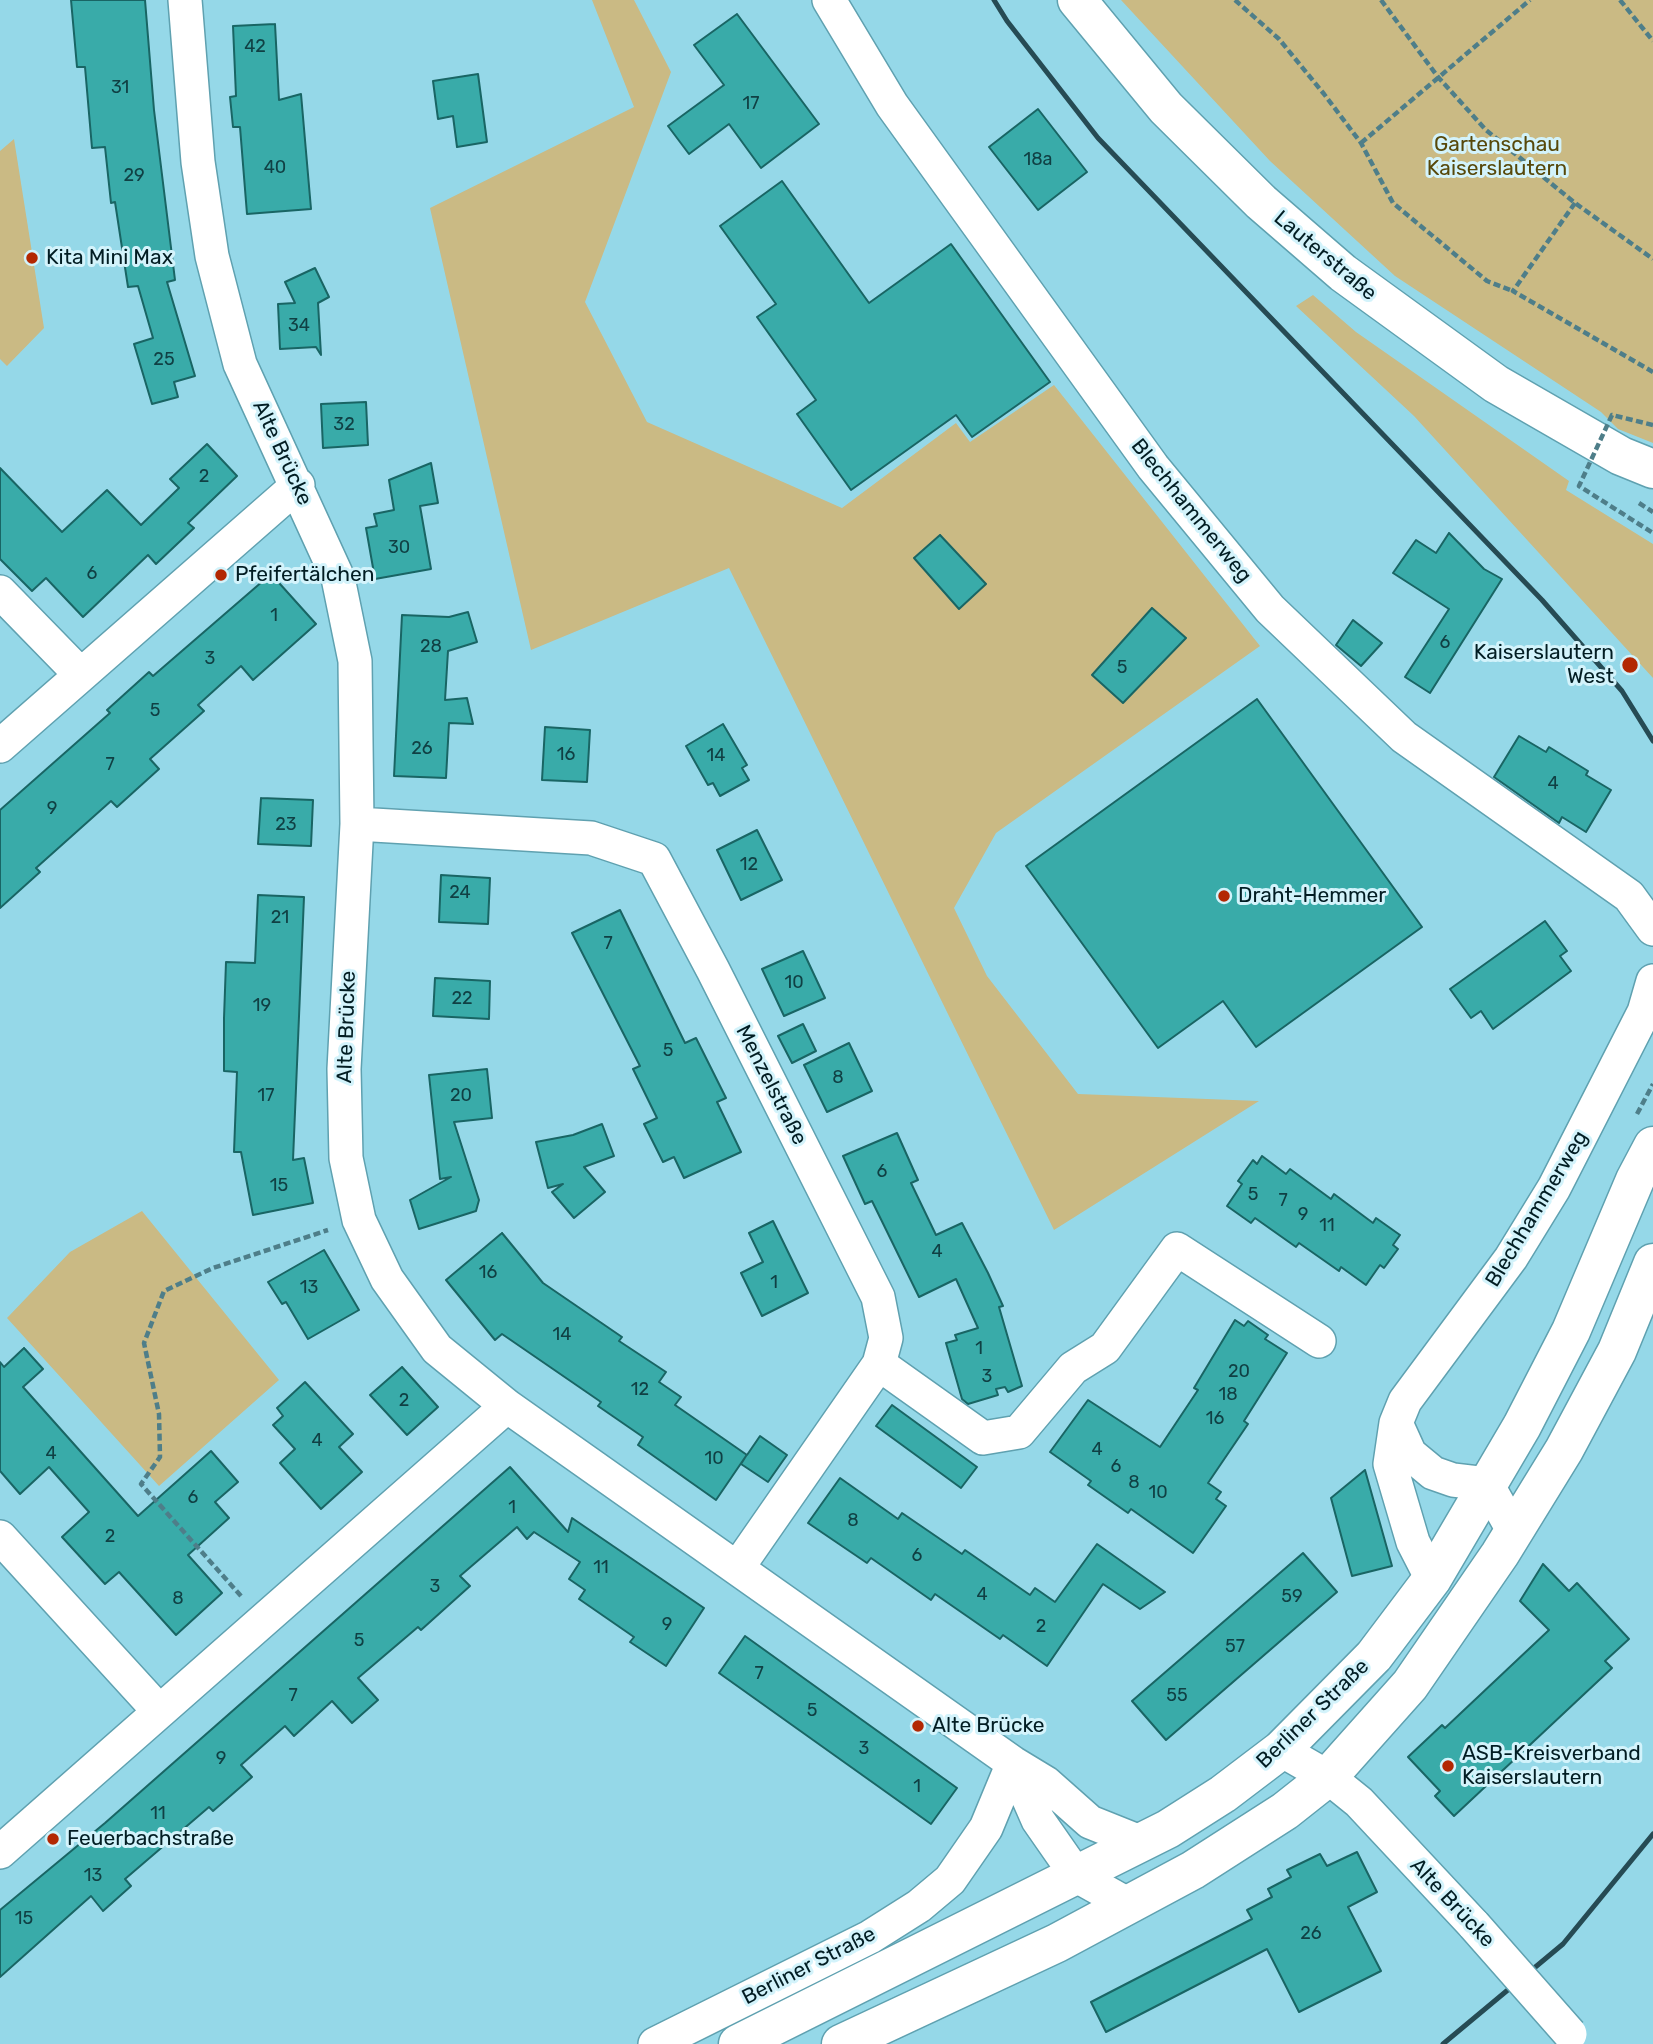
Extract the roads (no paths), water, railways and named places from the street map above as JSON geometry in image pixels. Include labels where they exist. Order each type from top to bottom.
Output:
[{"type":"main road","name":"Lauterstraße","points":[[1077,0],[1166,108],[1314,250],[1390,310],[1496,384],[1637,462],[1653,479]]},
{"type":"main road","name":"Berliner Straße","points":[[738,2044],[1140,1842],[1223,1794],[1281,1749],[1374,1656],[1432,1579],[1571,1331],[1635,1180],[1653,1146]]},
{"type":"main road","points":[[841,2044],[1057,1943],[1129,1905],[1218,1855],[1328,1777],[1410,1685],[1514,1532],[1564,1450],[1617,1351],[1653,1263]]},
{"type":"street","name":"Alte Brücke","points":[[185,0],[198,162],[212,257],[240,364],[298,485],[338,578],[355,661],[358,824],[344,1069],[346,1158],[359,1220],[387,1279],[437,1349],[507,1406],[1013,1763],[1046,1783],[1090,1822],[1140,1842]]},
{"type":"street","name":"Blechhammerweg","points":[[829,0],[892,105],[1136,444],[1270,609],[1404,737],[1629,895],[1653,929]]},
{"type":"street","points":[[0,746],[298,485]]},
{"type":"street","points":[[0,592],[81,675]]},
{"type":"street","name":"Menzelstraße","points":[[358,824],[591,838],[653,859],[693,931],[878,1297],[886,1338],[879,1364],[738,1567]]},
{"type":"street","name":"Blechhammerweg","points":[[1432,1579],[1413,1542],[1390,1464],[1396,1423],[1405,1401],[1511,1258],[1554,1188],[1638,1024],[1653,981]]},
{"type":"street","points":[[879,1364],[983,1438],[1019,1432],[1073,1368],[1105,1348],[1177,1249],[1320,1341]]},
{"type":"street","points":[[0,1852],[507,1406]]},
{"type":"street","points":[[1396,1423],[1410,1454],[1433,1472],[1453,1480],[1487,1484],[1514,1532]]},
{"type":"street","points":[[0,1537],[159,1711]]},
{"type":"street","name":"Alte Brücke","points":[[1281,1749],[1328,1777],[1371,1814],[1575,2039]]},
{"type":"street","points":[[1013,1763],[1038,1820],[1077,1876],[1129,1905]]},
{"type":"street","name":"Berliner Straße","points":[[655,2044],[870,1937],[919,1906],[950,1880],[986,1828],[1013,1763]]},
{"type":"railway","points":[[994,0],[1007,21],[1098,138],[1542,600],[1622,691],[1653,741]]},
{"type":"railway","points":[[1443,2044],[1563,1944],[1653,1834]]},
{"type":"place","name":"Kita Mini Max","points":[[32,258]]},
{"type":"place","name":"Pfeifertälchen","points":[[221,575]]},
{"type":"place","name":"Kaiserslautern West","points":[[1630,665]]},
{"type":"place","name":"Draht-Hemmer","points":[[1224,896]]},
{"type":"place","name":"Alte Brücke","points":[[918,1726]]},
{"type":"place","name":"ASB-Kreisverband Kaiserslautern","points":[[1448,1766]]},
{"type":"place","name":"Feuerbachstraße","points":[[53,1839]]},
{"type":"park label","name":"Gartenschau Kaiserslautern","points":[[1497,157]]}]
